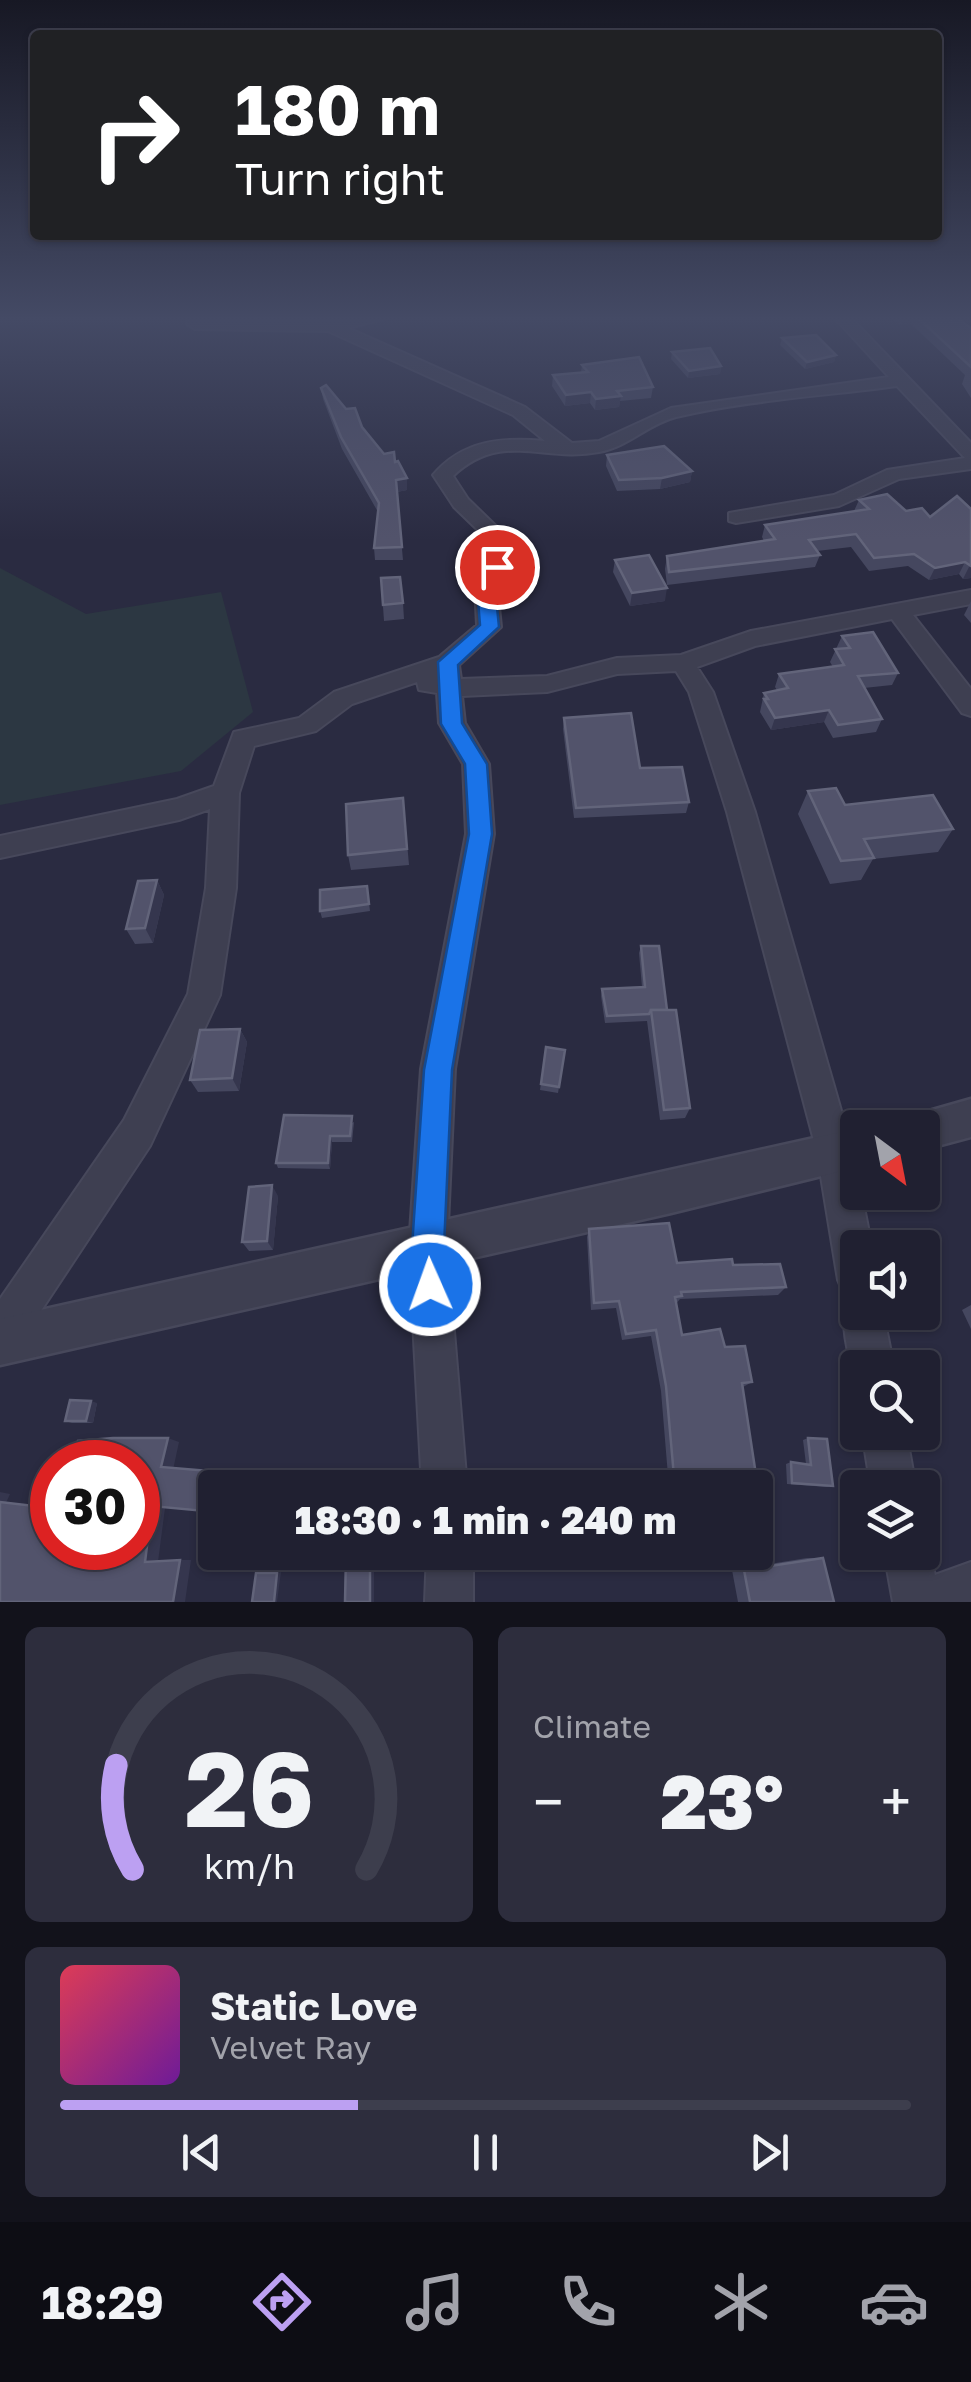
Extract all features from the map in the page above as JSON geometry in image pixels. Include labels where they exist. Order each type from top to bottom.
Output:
[{"type":"street","points":[[477,392],[519,411],[564,448]]},
{"type":"street","points":[[444,1470],[428,1247],[438,1070],[480,834],[476,764],[452,724],[447,674],[490,627],[486,587],[497,567],[492,532],[462,503],[443,475],[460,456],[486,446],[517,443],[598,448],[667,414],[824,392]]},
{"type":"street","points":[[910,392],[971,454]]},
{"type":"street","points":[[736,517],[839,500],[894,474],[971,462]]},
{"type":"street","points":[[0,1338],[137,1133],[204,996],[220,888],[225,793],[243,739],[307,725],[343,698],[387,683],[447,674],[476,689],[547,684],[616,666],[683,663],[751,639],[971,597]]},
{"type":"street","points":[[898,611],[971,707]]},
{"type":"street","points":[[683,663],[701,692],[840,1131]]},
{"type":"street","points":[[0,847],[179,809],[225,793]]},
{"type":"street","points":[[940,1126],[971,1118]]},
{"type":"street","points":[[0,1338],[428,1247],[840,1151]]},
{"type":"street","points":[[449,1602],[450,1570]]},
{"type":"street","points":[[911,1570],[917,1602]]},
{"type":"street","points":[[926,1602],[971,1586]]},
{"type":"shaded area","points":[[0,568],[86,614],[221,592],[253,712],[181,771],[0,805]]},
{"type":"building","points":[[323,392],[332,392],[346,409],[355,408],[362,427],[384,454],[394,452],[395,462],[407,478],[396,480],[402,547],[374,548],[379,503],[341,437]]},
{"type":"building","points":[[564,392],[618,392],[621,396],[596,399],[591,392],[566,395]]},
{"type":"building","points":[[664,446],[692,471],[662,478],[619,480],[607,455]]},
{"type":"building","points":[[887,494],[906,511],[922,508],[930,517],[957,496],[971,509],[971,566],[965,562],[935,568],[914,554],[874,558],[856,534],[809,540],[820,555],[669,572],[667,556],[775,539],[765,525],[869,509],[859,500]]},
{"type":"building","points":[[649,555],[667,588],[632,593],[615,560]]},
{"type":"building","points":[[400,577],[403,603],[383,605],[381,578]]},
{"type":"building","points":[[873,632],[898,673],[858,676],[882,719],[838,725],[829,710],[775,718],[764,693],[788,688],[779,674],[844,665],[835,649],[850,648],[842,636]]},
{"type":"building","points":[[631,713],[640,768],[682,767],[689,802],[576,808],[564,718]]},
{"type":"building","points":[[836,788],[845,805],[933,795],[953,829],[864,839],[874,858],[841,861],[808,791]]},
{"type":"building","points":[[403,798],[407,849],[348,855],[346,804]]},
{"type":"building","points":[[157,880],[145,928],[126,929],[138,881]]},
{"type":"building","points":[[367,886],[369,904],[320,911],[320,890]]},
{"type":"building","points":[[641,946],[659,946],[667,1010],[607,1016],[602,989],[645,987]]},
{"type":"building","points":[[651,1010],[676,1010],[690,1108],[664,1110]]},
{"type":"building","points":[[240,1029],[232,1078],[190,1080],[200,1030]]},
{"type":"building","points":[[546,1047],[565,1050],[559,1087],[541,1084]]},
{"type":"building","points":[[284,1115],[352,1116],[350,1136],[330,1136],[328,1163],[276,1163]]},
{"type":"building","points":[[272,1185],[267,1241],[242,1242],[249,1187]]},
{"type":"building","points":[[669,1223],[677,1263],[732,1259],[733,1265],[780,1264],[786,1287],[681,1292],[682,1296],[675,1297],[682,1335],[720,1329],[725,1347],[745,1346],[752,1382],[742,1383],[755,1470],[673,1470],[666,1386],[656,1330],[626,1334],[619,1301],[594,1303],[589,1229]]},
{"type":"building","points":[[70,1400],[91,1401],[86,1421],[65,1421]]},
{"type":"building","points":[[168,1438],[161,1467],[198,1470],[198,1510],[160,1507],[160,1440],[90,1440]]},
{"type":"building","points":[[808,1438],[827,1439],[833,1486],[792,1483],[791,1462],[811,1465]]},
{"type":"building","points":[[0,1502],[30,1505],[30,1570],[160,1570],[160,1561],[180,1560],[173,1602],[0,1602]]},
{"type":"building","points":[[823,1558],[834,1602],[750,1602],[744,1570],[773,1570],[773,1566]]},
{"type":"building","points":[[346,1570],[370,1570],[370,1602],[345,1602]]},
{"type":"building","points":[[256,1573],[277,1573],[274,1602],[252,1602]]},
{"type":"route","points":[[430,1285],[428,1247],[438,1070],[480,834],[476,764],[452,724],[446,686],[448,662],[490,627],[486,587],[497,567]]}]
